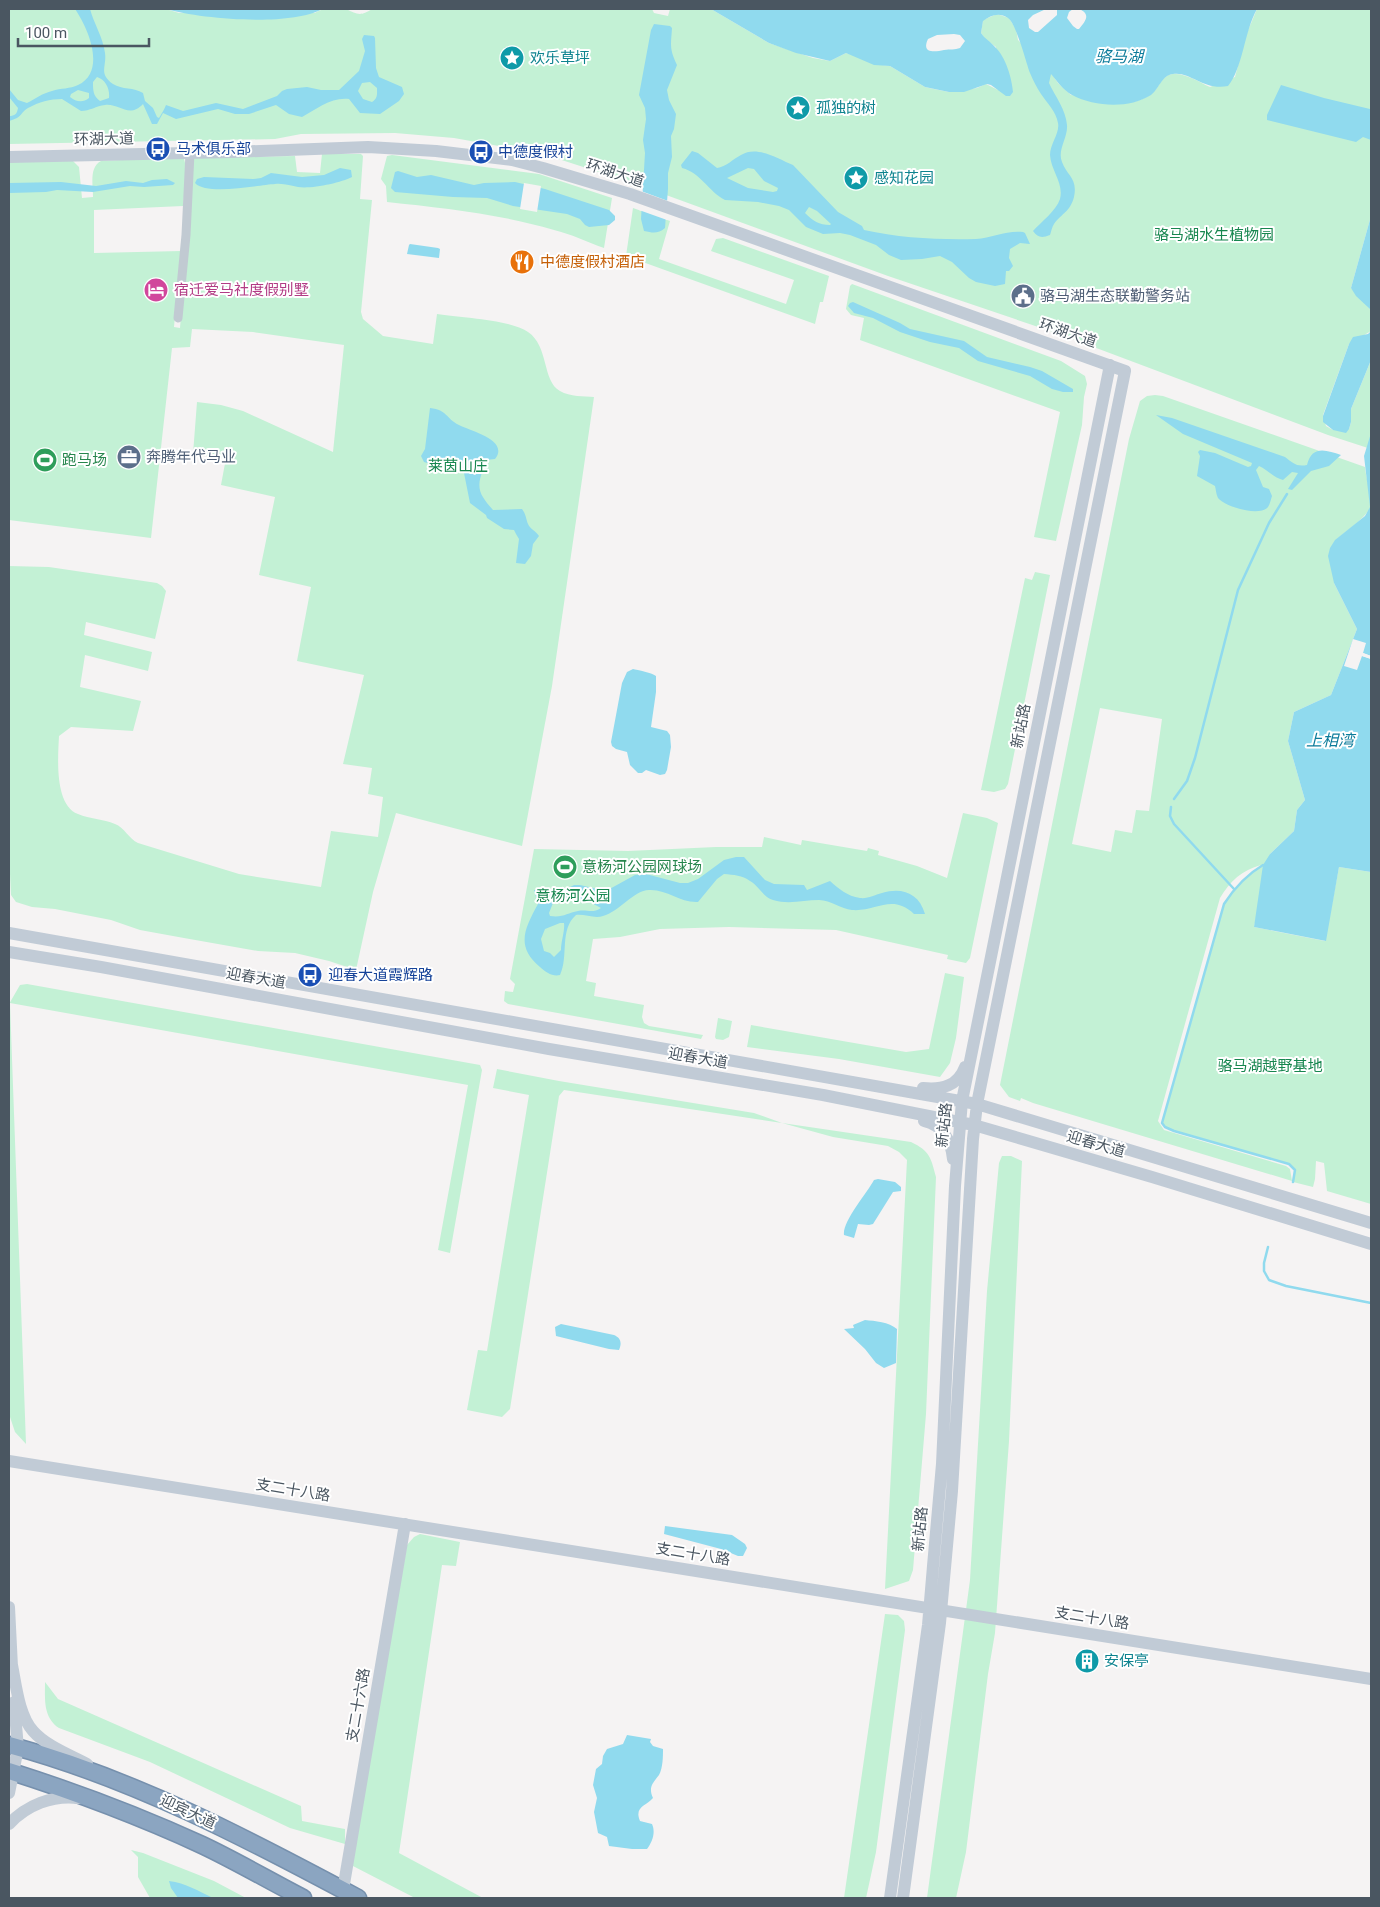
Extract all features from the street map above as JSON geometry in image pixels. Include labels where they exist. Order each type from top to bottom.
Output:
[{"type":"highway","name":"迎宾大道","points":[[14,1747],[74,1766],[159,1799],[239,1836],[358,1898]]},
{"type":"highway","name":"迎宾大道","points":[[12,1772],[103,1804],[203,1846],[303,1898]]},
{"type":"street","name":"环湖大道","points":[[9,157],[368,147],[488,156],[526,163],[678,210],[1125,371]]},
{"type":"street","points":[[178,318],[186,236],[190,153]]},
{"type":"street","name":"新站路","points":[[903,1898],[935,1609],[959,1122],[1110,366]]},
{"type":"street","name":"新站路","points":[[890,1898],[952,1492],[976,1104],[1125,371]]},
{"type":"street","name":"迎春大道","points":[[9,933],[962,1101],[1371,1223]]},
{"type":"street","points":[[63,960],[66,942]]},
{"type":"street","name":"迎春大道","points":[[9,952],[63,960],[549,1049],[822,1095],[974,1125],[1371,1244]]},
{"type":"street","points":[[812,1075],[937,1089],[956,1082],[962,1075],[974,1043]]},
{"type":"street","points":[[892,1109],[896,1089]]},
{"type":"street","points":[[822,1095],[933,1123],[943,1130],[948,1137],[952,1151],[955,1186]]},
{"type":"street","name":"支二十八路","points":[[9,1461],[1371,1679]]},
{"type":"street","name":"支二十六路","points":[[343,1890],[405,1524]]},
{"type":"street","points":[[9,1607],[14,1747],[9,1793]]},
{"type":"street","points":[[11,1660],[25,1719],[33,1732],[70,1755],[159,1799]]},
{"type":"street","points":[[9,1824],[29,1808],[55,1797],[82,1798],[103,1804]]},
{"type":"green space","name":"骆马湖水生植物园","points":[[338,8],[359,14],[372,9],[652,9],[654,13],[668,16],[670,9],[711,9],[769,43],[813,58],[830,61],[846,53],[874,64],[890,66],[925,87],[949,92],[977,88],[986,84],[998,90],[996,47],[985,39],[981,33],[983,20],[997,14],[1009,18],[1016,29],[1018,40],[1071,95],[1133,102],[1151,94],[1166,76],[1173,74],[1188,76],[1210,87],[1235,77],[1246,35],[1257,9],[1371,9],[1371,216],[1351,288],[1371,310],[1371,331],[1349,344],[1323,415],[1326,426],[1333,430],[1349,429],[1351,409],[1371,360],[1371,449],[1328,435],[1059,334],[888,276],[636,184],[543,154],[454,138],[395,133],[301,134],[275,139],[9,144],[9,9],[166,9],[179,13],[315,13],[326,9]]},
{"type":"green space","name":"莱茵山庄","points":[[322,154],[361,154],[363,156],[360,199],[372,200],[361,312],[363,319],[383,336],[433,344],[437,314],[509,324],[528,332],[535,338],[543,354],[550,380],[554,386],[568,394],[594,397],[552,686],[522,846],[396,813],[373,892],[356,970],[295,953],[258,951],[140,930],[111,920],[55,909],[32,907],[16,902],[11,895],[9,853],[9,566],[49,567],[157,583],[166,591],[155,639],[86,622],[84,635],[152,652],[148,671],[85,655],[80,687],[141,701],[133,731],[71,727],[59,736],[59,780],[61,791],[70,809],[83,816],[106,821],[118,826],[138,843],[239,874],[321,887],[331,831],[378,837],[383,797],[368,794],[372,768],[343,764],[364,675],[297,661],[311,587],[259,575],[275,497],[221,485],[226,458],[193,454],[197,402],[221,405],[243,411],[333,452],[344,345],[253,332],[192,329],[190,347],[172,348],[151,538],[9,520],[9,161],[72,160],[79,167],[82,198],[93,197],[93,172],[101,161],[183,157],[186,174],[183,206],[94,210],[94,253],[181,251],[174,327],[180,328],[193,158],[295,156],[297,172],[320,173]]},
{"type":"green space","points":[[392,155],[539,174],[612,198],[604,248],[534,224],[450,209],[387,202],[386,186],[381,179],[387,156]]},
{"type":"green space","points":[[633,208],[670,221],[659,259],[786,304],[794,280],[711,251],[716,239],[723,238],[829,276],[823,302],[820,302],[815,324],[626,256]]},
{"type":"green space","points":[[852,284],[1061,361],[1085,376],[1087,384],[1082,425],[1056,541],[1034,537],[1060,412],[860,340],[864,318],[851,315],[846,309]]},
{"type":"green space","name":"骆马湖越野基地","points":[[1147,396],[1163,396],[1365,467],[1371,499],[1370,509],[1362,519],[1335,541],[1334,583],[1357,629],[1331,695],[1294,712],[1288,741],[1305,800],[1297,810],[1294,831],[1270,854],[1254,927],[1325,941],[1339,867],[1371,872],[1371,1204],[1327,1191],[1324,1163],[1316,1161],[1313,1187],[1293,1182],[1295,1170],[1289,1164],[1174,1131],[1165,1127],[1162,1123],[1224,904],[1237,887],[1261,865],[1237,877],[1220,898],[1158,1121],[1164,1130],[1286,1166],[1290,1169],[1292,1181],[1021,1098],[1020,1101],[1009,1097],[1000,1085],[1129,439],[1140,401]],"holes":[[[1100,708],[1162,719],[1149,811],[1136,810],[1132,833],[1115,830],[1111,852],[1072,844]]]},
{"type":"green space","points":[[1035,572],[1050,575],[1008,784],[1005,789],[994,792],[981,790],[1025,578],[1032,580]]},
{"type":"green space","name":"意杨河公园","points":[[963,813],[987,818],[998,823],[970,958],[966,963],[947,959],[948,955],[836,930],[729,927],[660,929],[620,937],[593,939],[586,981],[596,983],[594,996],[644,1005],[642,1017],[644,1023],[649,1026],[703,1035],[701,1039],[508,1004],[504,1001],[505,991],[513,992],[515,984],[510,979],[534,849],[628,851],[762,847],[764,837],[801,845],[802,840],[867,851],[868,848],[879,851],[878,855],[917,866],[947,878]]},
{"type":"green space","points":[[945,973],[964,977],[956,1038],[950,1063],[940,1077],[839,1059],[747,1047],[751,1025],[906,1052],[929,1049]]},
{"type":"green space","points":[[27,984],[480,1065],[482,1070],[450,1253],[438,1250],[468,1085],[10,1003],[26,1444],[15,1432],[10,1417],[9,1004],[20,985]]},
{"type":"green space","points":[[718,1018],[732,1021],[729,1037],[723,1040],[716,1039],[715,1037]]},
{"type":"green space","points":[[497,1069],[754,1113],[782,1123],[564,1090],[559,1096],[510,1409],[502,1417],[467,1410],[478,1350],[487,1351],[529,1095],[493,1088]]},
{"type":"green space","points":[[782,1123],[911,1142],[929,1156],[936,1177],[926,1414],[913,1570],[909,1581],[885,1589],[907,1160],[899,1152],[888,1146],[833,1137]]},
{"type":"green space","points":[[1002,1156],[1011,1156],[1022,1161],[1009,1441],[995,1633],[988,1674],[966,1852],[956,1898],[927,1898],[970,1580],[987,1291],[999,1163]]},
{"type":"green space","points":[[420,1534],[460,1542],[456,1566],[442,1565],[399,1853],[483,1898],[415,1898],[351,1865],[407,1545],[414,1537]]},
{"type":"green space","points":[[885,1614],[898,1615],[904,1621],[905,1630],[876,1852],[866,1898],[844,1898]]},
{"type":"green space","points":[[45,1682],[58,1699],[301,1806],[302,1821],[345,1829],[345,1844],[290,1828],[150,1762],[59,1728],[50,1719],[46,1708]]},
{"type":"green space","points":[[131,1850],[214,1881],[246,1898],[150,1898],[138,1877],[138,1857]]},
{"type":"water","points":[[75,9],[90,9],[104,47],[104,73],[108,80],[117,86],[143,93],[145,101],[153,108],[159,118],[166,105],[183,111],[216,103],[243,109],[277,96],[287,89],[307,87],[321,90],[339,90],[359,71],[365,51],[362,39],[364,35],[374,36],[375,38],[376,68],[379,77],[402,87],[404,94],[399,101],[380,114],[360,113],[349,99],[342,99],[324,104],[302,117],[289,114],[276,105],[249,114],[235,114],[218,109],[176,119],[163,113],[157,124],[152,124],[143,104],[133,110],[105,105],[81,111],[62,99],[58,99],[32,106],[19,117],[9,121],[9,116],[13,116],[18,108],[9,97],[9,89],[18,100],[27,103],[49,92],[78,85],[87,78],[92,70],[92,49]],"holes":[[[97,77],[107,85],[109,98],[100,101],[95,95],[93,82]],[[370,82],[377,88],[376,97],[372,102],[363,99],[358,91],[362,83]],[[78,90],[89,93],[89,98],[84,101],[77,101],[70,97],[71,94]]]},
{"type":"water","points":[[166,9],[322,9],[308,15],[289,18],[245,20],[201,16]]},
{"type":"water","name":"骆马湖","points":[[711,9],[1046,9],[1033,15],[1028,20],[1029,28],[1038,32],[1057,15],[1057,9],[1073,9],[1069,12],[1067,18],[1073,26],[1079,29],[1084,23],[1086,15],[1079,9],[1257,9],[1249,28],[1237,70],[1228,86],[1212,86],[1185,75],[1173,74],[1166,77],[1151,95],[1142,100],[1112,105],[1091,102],[1072,95],[1051,74],[1049,83],[1062,109],[1067,125],[1061,153],[1062,162],[1075,185],[1075,191],[1070,206],[1054,224],[1050,235],[1042,237],[1033,231],[1052,212],[1060,199],[1061,193],[1050,155],[1058,131],[1058,123],[1053,111],[1032,78],[1017,35],[1008,18],[998,15],[989,17],[983,21],[981,33],[999,51],[1005,62],[1013,92],[1010,96],[1006,96],[987,84],[964,92],[949,92],[925,87],[890,66],[874,65],[846,53],[830,61],[796,53],[769,43]],"holes":[[[937,35],[960,35],[965,41],[960,48],[930,51],[926,47],[928,39]]]},
{"type":"water","points":[[654,24],[670,26],[672,28],[671,43],[677,65],[667,90],[669,100],[676,114],[671,136],[672,157],[668,173],[665,228],[653,233],[644,231],[641,219],[645,153],[643,140],[646,119],[645,108],[639,95],[651,30]]},
{"type":"water","points":[[1281,85],[1370,109],[1371,140],[1363,137],[1356,142],[1267,120],[1267,115]]},
{"type":"water","points":[[692,151],[698,153],[717,168],[747,152],[761,152],[793,165],[838,212],[862,226],[864,230],[906,237],[948,239],[976,239],[1011,232],[1023,232],[1030,244],[1020,243],[1010,249],[1009,258],[1013,266],[1009,271],[1006,271],[1005,284],[995,286],[976,282],[952,262],[940,256],[901,260],[889,255],[876,245],[850,235],[840,233],[823,234],[806,227],[789,210],[779,206],[758,202],[725,200],[689,170],[682,168],[681,165]],"holes":[[[748,168],[754,169],[764,181],[778,188],[777,191],[748,188],[727,178]],[[809,207],[817,211],[831,224],[816,222],[805,213]]]},
{"type":"water","points":[[340,168],[351,170],[352,177],[311,187],[278,184],[233,189],[210,189],[195,183],[197,179],[204,177],[253,179],[261,178],[271,173],[302,177],[324,175]]},
{"type":"water","points":[[398,171],[417,177],[431,175],[474,185],[515,182],[545,189],[609,210],[615,216],[615,220],[609,225],[589,227],[580,219],[567,214],[513,206],[487,198],[395,192],[391,188],[395,172]]},
{"type":"water","points":[[167,179],[175,183],[173,185],[144,187],[130,186],[93,192],[57,190],[9,193],[9,183],[61,182],[96,186],[126,181],[143,183]]},
{"type":"water","points":[[1371,216],[1371,310],[1356,296],[1351,288]]},
{"type":"water","points":[[410,244],[438,248],[440,249],[439,258],[407,254]]},
{"type":"water","points":[[853,302],[910,329],[964,341],[987,357],[1042,371],[1073,389],[1073,392],[1052,389],[1030,376],[978,361],[959,348],[930,342],[900,332],[873,318],[854,313],[848,306]]},
{"type":"water","points":[[1371,331],[1371,360],[1351,409],[1349,429],[1346,433],[1333,430],[1323,422],[1323,416],[1349,344],[1353,337],[1368,334]]},
{"type":"water","points":[[430,408],[443,412],[459,425],[487,437],[497,447],[498,452],[495,459],[476,461],[471,465],[483,470],[479,487],[485,501],[493,510],[522,509],[529,526],[539,536],[533,544],[531,556],[525,564],[516,563],[519,539],[514,530],[504,529],[487,518],[486,515],[470,503],[464,473],[459,464],[437,466],[424,462],[421,456],[425,449]]},
{"type":"water","points":[[1156,415],[1172,418],[1285,457],[1297,465],[1307,465],[1312,454],[1320,451],[1341,455],[1329,466],[1311,471],[1292,490],[1288,489],[1298,473],[1292,472],[1283,480],[1259,466],[1256,470],[1263,487],[1269,489],[1272,496],[1270,503],[1264,510],[1243,510],[1222,501],[1216,494],[1215,486],[1197,476],[1200,456],[1198,452],[1200,450],[1215,453],[1248,467],[1252,463],[1183,434]]},
{"type":"water","name":"上相湾","points":[[1371,433],[1371,656],[1363,653],[1362,656],[1371,659],[1371,872],[1339,867],[1326,941],[1254,927],[1263,865],[1270,854],[1294,831],[1297,810],[1305,800],[1288,741],[1294,712],[1331,695],[1357,629],[1334,583],[1328,556],[1335,540],[1365,516],[1370,507],[1364,456]]},
{"type":"water","points":[[633,669],[656,676],[656,692],[651,727],[667,731],[670,735],[671,747],[665,774],[660,775],[646,770],[638,773],[630,765],[627,752],[612,746],[611,742],[622,683],[627,672]]},
{"type":"water","points":[[744,857],[765,880],[774,884],[804,885],[807,890],[830,881],[847,894],[860,898],[889,891],[903,891],[919,901],[925,914],[914,914],[906,908],[891,904],[852,910],[823,900],[791,902],[773,900],[747,879],[724,874],[717,879],[698,902],[691,902],[656,890],[649,890],[632,897],[609,914],[597,917],[576,915],[568,928],[563,968],[560,975],[552,975],[544,971],[527,952],[525,944],[526,929],[538,904],[534,890],[562,891],[574,885],[580,885],[606,891],[635,875],[646,874],[680,883],[688,883],[698,879],[724,860]],"holes":[[[573,899],[586,900],[601,908],[595,911],[581,911],[562,916],[550,916],[549,913],[553,903]],[[564,923],[561,950],[554,957],[544,951],[541,939],[545,929]]]},
{"type":"water","points":[[874,1180],[895,1182],[901,1187],[901,1191],[893,1192],[873,1224],[858,1224],[854,1238],[844,1235],[844,1229],[851,1215]]},
{"type":"water","points":[[865,1320],[886,1323],[897,1329],[896,1363],[884,1368],[876,1363],[865,1349],[844,1329],[854,1328],[853,1325]]},
{"type":"water","points":[[561,1324],[614,1335],[620,1341],[619,1350],[556,1336],[555,1327]]},
{"type":"water","points":[[665,1526],[732,1535],[745,1544],[747,1548],[743,1556],[738,1556],[721,1549],[664,1534]]},
{"type":"water","points":[[627,1735],[651,1739],[650,1742],[653,1746],[663,1749],[661,1769],[651,1788],[653,1798],[642,1807],[639,1813],[640,1821],[652,1824],[654,1831],[647,1849],[609,1846],[607,1837],[598,1833],[594,1812],[597,1798],[593,1785],[596,1769],[602,1764],[603,1756],[607,1749],[623,1744]]},
{"type":"water","points":[[169,1881],[186,1885],[213,1898],[178,1898],[171,1888]]},
{"type":"pier","points":[[524,183],[541,186],[537,212],[520,209]]},
{"type":"pier","points":[[641,191],[668,201],[667,220],[639,210]]},
{"type":"pier","points":[[1353,639],[1366,643],[1363,653],[1371,656],[1371,659],[1362,656],[1357,670],[1344,666]]},
{"type":"waterway","points":[[1174,799],[1187,781],[1195,758],[1238,590],[1269,523],[1287,494]]},
{"type":"waterway","points":[[1171,807],[1170,816],[1174,824],[1234,889]]},
{"type":"waterway","points":[[1263,865],[1241,882],[1224,904],[1162,1123],[1165,1127],[1174,1131],[1289,1164],[1295,1170],[1293,1182]]},
{"type":"waterway","points":[[1268,1247],[1264,1271],[1269,1280],[1286,1286],[1371,1303]]},
{"type":"place","name":"欢乐草坪","points":[[512,58]]},
{"type":"place","name":"孤独的树","points":[[798,108]]},
{"type":"place","name":"马术俱乐部","points":[[158,149]]},
{"type":"place","name":"中德度假村","points":[[481,152]]},
{"type":"place","name":"感知花园","points":[[856,178]]},
{"type":"place","name":"中德度假村酒店","points":[[522,262]]},
{"type":"place","name":"宿迁爱马社度假别墅","points":[[156,290]]},
{"type":"place","name":"骆马湖生态联勤警务站","points":[[1023,296]]},
{"type":"place","name":"奔腾年代马业","points":[[129,457]]},
{"type":"place","name":"跑马场","points":[[45,460]]},
{"type":"place","name":"意杨河公园网球场","points":[[565,867]]},
{"type":"place","name":"迎春大道霞辉路","points":[[310,975]]},
{"type":"place","name":"安保亭","points":[[1087,1661]]}]
